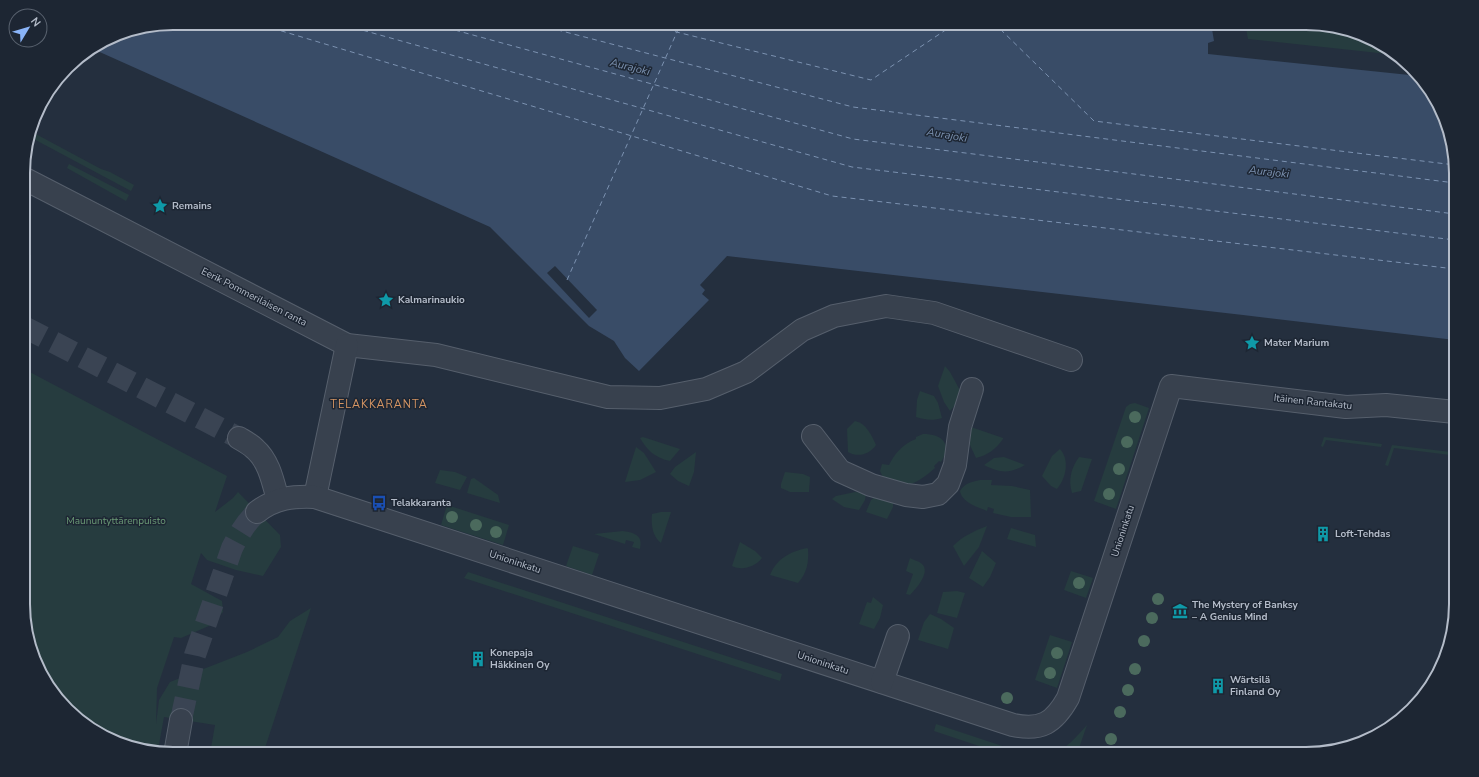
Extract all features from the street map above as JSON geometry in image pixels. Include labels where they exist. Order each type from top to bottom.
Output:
[{"type":"street","name":"Eerik Pommerilaisen ranta","points":[[30,182],[347,345]]},
{"type":"street","points":[[315,497],[347,345],[436,356],[608,397],[660,398],[706,389],[746,372],[802,330],[834,316],[886,306],[934,313],[1071,360]]},
{"type":"street","name":"Unioninkatu","points":[[257,512],[274,501],[299,496],[315,497],[1013,725],[1025,727],[1041,726],[1054,718],[1062,710],[1068,698],[1171,386]]},
{"type":"street","name":"Itäinen Rantakatu","points":[[1171,386],[1346,407],[1386,405],[1449,411]]},
{"type":"street","points":[[813,436],[840,471],[871,485],[906,495],[923,497],[938,494],[948,484],[955,465],[960,427],[972,390]]},
{"type":"street","points":[[239,438],[254,448],[265,462],[278,500]]},
{"type":"street","points":[[882,682],[898,636]]},
{"type":"street","points":[[176,747],[181,720]]},
{"type":"green space","points":[[1246,30],[1315,30],[1352,38],[1384,54],[1248,39]]},
{"type":"green space","points":[[36,134],[134,185],[131,191],[34,139]]},
{"type":"green space","points":[[69,164],[129,195],[126,201],[67,168]]},
{"type":"green space","points":[[945,366],[962,394],[950,411],[944,402],[938,386]]},
{"type":"green space","name":"Maununtyttärenpuisto","points":[[30,372],[227,476],[215,512],[233,498],[238,492],[280,535],[281,547],[263,576],[236,570],[207,560],[201,553],[191,584],[222,601],[223,612],[211,625],[181,638],[174,637],[157,688],[156,724],[159,700],[170,682],[247,652],[278,637],[290,621],[311,608],[265,747],[211,747],[215,725],[164,717],[159,746],[136,742],[110,732],[94,723],[72,705],[54,683],[41,658],[35,641],[30,613]]},
{"type":"green space","points":[[920,391],[934,396],[938,403],[942,418],[929,420],[916,417],[917,400]]},
{"type":"green space","points":[[1135,403],[1149,408],[1116,509],[1094,501],[1126,407]]},
{"type":"green space","points":[[855,421],[859,422],[865,427],[876,445],[867,453],[860,455],[848,452],[847,429]]},
{"type":"green space","points":[[968,426],[1003,439],[998,446],[991,451],[976,458],[969,443]]},
{"type":"green space","points":[[923,434],[936,436],[944,441],[946,450],[941,462],[939,461],[934,466],[935,468],[924,477],[910,484],[901,485],[883,477],[880,471],[882,464],[889,465],[900,449],[907,443],[916,439],[916,437]]},
{"type":"green space","points":[[643,437],[680,449],[670,461],[665,460],[656,456],[649,450],[640,438]]},
{"type":"green space","points":[[1324,437],[1382,444],[1381,447],[1326,440],[1323,447],[1321,446]]},
{"type":"green space","points":[[1392,445],[1449,452],[1449,455],[1394,448],[1388,466],[1385,465]]},
{"type":"green space","points":[[636,447],[644,453],[656,472],[640,480],[625,482]]},
{"type":"green space","points":[[1060,449],[1065,458],[1066,469],[1063,480],[1057,489],[1051,486],[1042,476],[1052,456]]},
{"type":"green space","points":[[696,452],[694,472],[689,486],[678,481],[670,474],[675,467]]},
{"type":"green space","points":[[1004,457],[1025,465],[1014,470],[1000,471],[984,465],[994,458]]},
{"type":"green space","points":[[1079,457],[1092,459],[1081,491],[1072,493],[1070,483],[1071,474]]},
{"type":"green space","points":[[440,470],[455,472],[467,477],[460,490],[435,483]]},
{"type":"green space","points":[[785,472],[803,474],[810,477],[809,492],[790,492],[781,488]]},
{"type":"green space","points":[[474,478],[498,495],[500,503],[467,493],[471,479]]},
{"type":"green space","points":[[992,480],[991,485],[1012,486],[1030,490],[1031,517],[1011,517],[993,513],[994,509],[988,507],[987,511],[967,502],[961,495],[960,491],[971,482]]},
{"type":"green space","points":[[855,492],[866,493],[865,500],[859,510],[844,507],[832,499],[836,496]]},
{"type":"green space","points":[[877,495],[893,500],[893,507],[887,519],[866,512],[871,500]]},
{"type":"green space","points":[[447,505],[509,525],[503,545],[441,525]]},
{"type":"green space","points":[[671,512],[661,543],[653,530],[652,514]]},
{"type":"green space","points":[[987,526],[979,547],[964,566],[953,546],[969,534]]},
{"type":"green space","points":[[1011,528],[1035,535],[1036,547],[1007,539]]},
{"type":"green space","points":[[623,531],[638,536],[641,545],[640,549],[632,547],[634,542],[626,540],[625,544],[594,534]]},
{"type":"green space","points":[[740,542],[755,551],[762,558],[756,564],[744,568],[732,566]]},
{"type":"green space","points":[[573,546],[599,554],[592,575],[566,566]]},
{"type":"green space","points":[[807,548],[807,567],[804,575],[798,583],[770,575],[780,560],[790,554]]},
{"type":"green space","points":[[982,551],[996,563],[990,577],[983,587],[969,578]]},
{"type":"green space","points":[[910,558],[922,564],[925,571],[922,580],[910,595],[906,594],[913,574],[906,571]]},
{"type":"green space","points":[[1071,571],[1093,578],[1086,598],[1064,590]]},
{"type":"green space","points":[[468,572],[782,674],[780,681],[464,578]]},
{"type":"green space","points":[[957,591],[965,593],[957,618],[937,613],[943,592]]},
{"type":"green space","points":[[873,597],[883,605],[880,618],[874,629],[859,624],[867,602],[871,603]]},
{"type":"green space","points":[[930,614],[941,619],[954,628],[948,649],[918,640],[924,622]]},
{"type":"green space","points":[[1050,635],[1072,642],[1057,688],[1035,680]]},
{"type":"green space","points":[[936,724],[1005,747],[982,747],[934,731]]},
{"type":"green space","points":[[1087,725],[1079,747],[1064,747]]},
{"type":"water","name":"Aurajoki","points":[[164,30],[1212,30],[1214,41],[1208,43],[1208,54],[1410,75],[1419,86],[1430,102],[1438,119],[1444,136],[1448,155],[1449,339],[727,256],[700,285],[705,290],[702,294],[709,300],[639,371],[625,358],[614,341],[589,326],[490,227],[98,51],[119,41],[136,35]]},
{"type":"pier","points":[[555,266],[597,310],[589,318],[547,273]]},
{"type":"ferry route","points":[[278,30],[832,196],[1449,268]]},
{"type":"ferry route","points":[[362,30],[852,167],[1449,239]]},
{"type":"ferry route","points":[[455,30],[853,139],[1449,213]]},
{"type":"ferry route","points":[[558,30],[853,107],[1449,182]]},
{"type":"ferry route","points":[[668,30],[871,80],[946,30]]},
{"type":"ferry route","points":[[567,280],[678,30]]},
{"type":"ferry route","points":[[1001,30],[1094,121],[1449,164]]},
{"type":"tunnel","points":[[30,330],[239,438]]},
{"type":"tunnel","points":[[181,720],[195,655],[232,548],[243,528],[257,512]]},
{"type":"place","name":"Remains","points":[[160,206]]},
{"type":"place","name":"Kalmarinaukio","points":[[386,300]]},
{"type":"place","name":"Mater Marium","points":[[1252,343]]},
{"type":"place","name":"Telakkaranta","points":[[379,503]]},
{"type":"place","name":"Loft-Tehdas","points":[[1323,534]]},
{"type":"place","name":"The Mystery of Banksy – A Genius Mind","points":[[1180,611]]},
{"type":"place","name":"Konepaja Häkkinen Oy","points":[[478,659]]},
{"type":"place","name":"Wärtsilä Finland Oy","points":[[1218,686]]},
{"type":"district","name":"TELAKKARANTA","points":[[379,404]]}]
